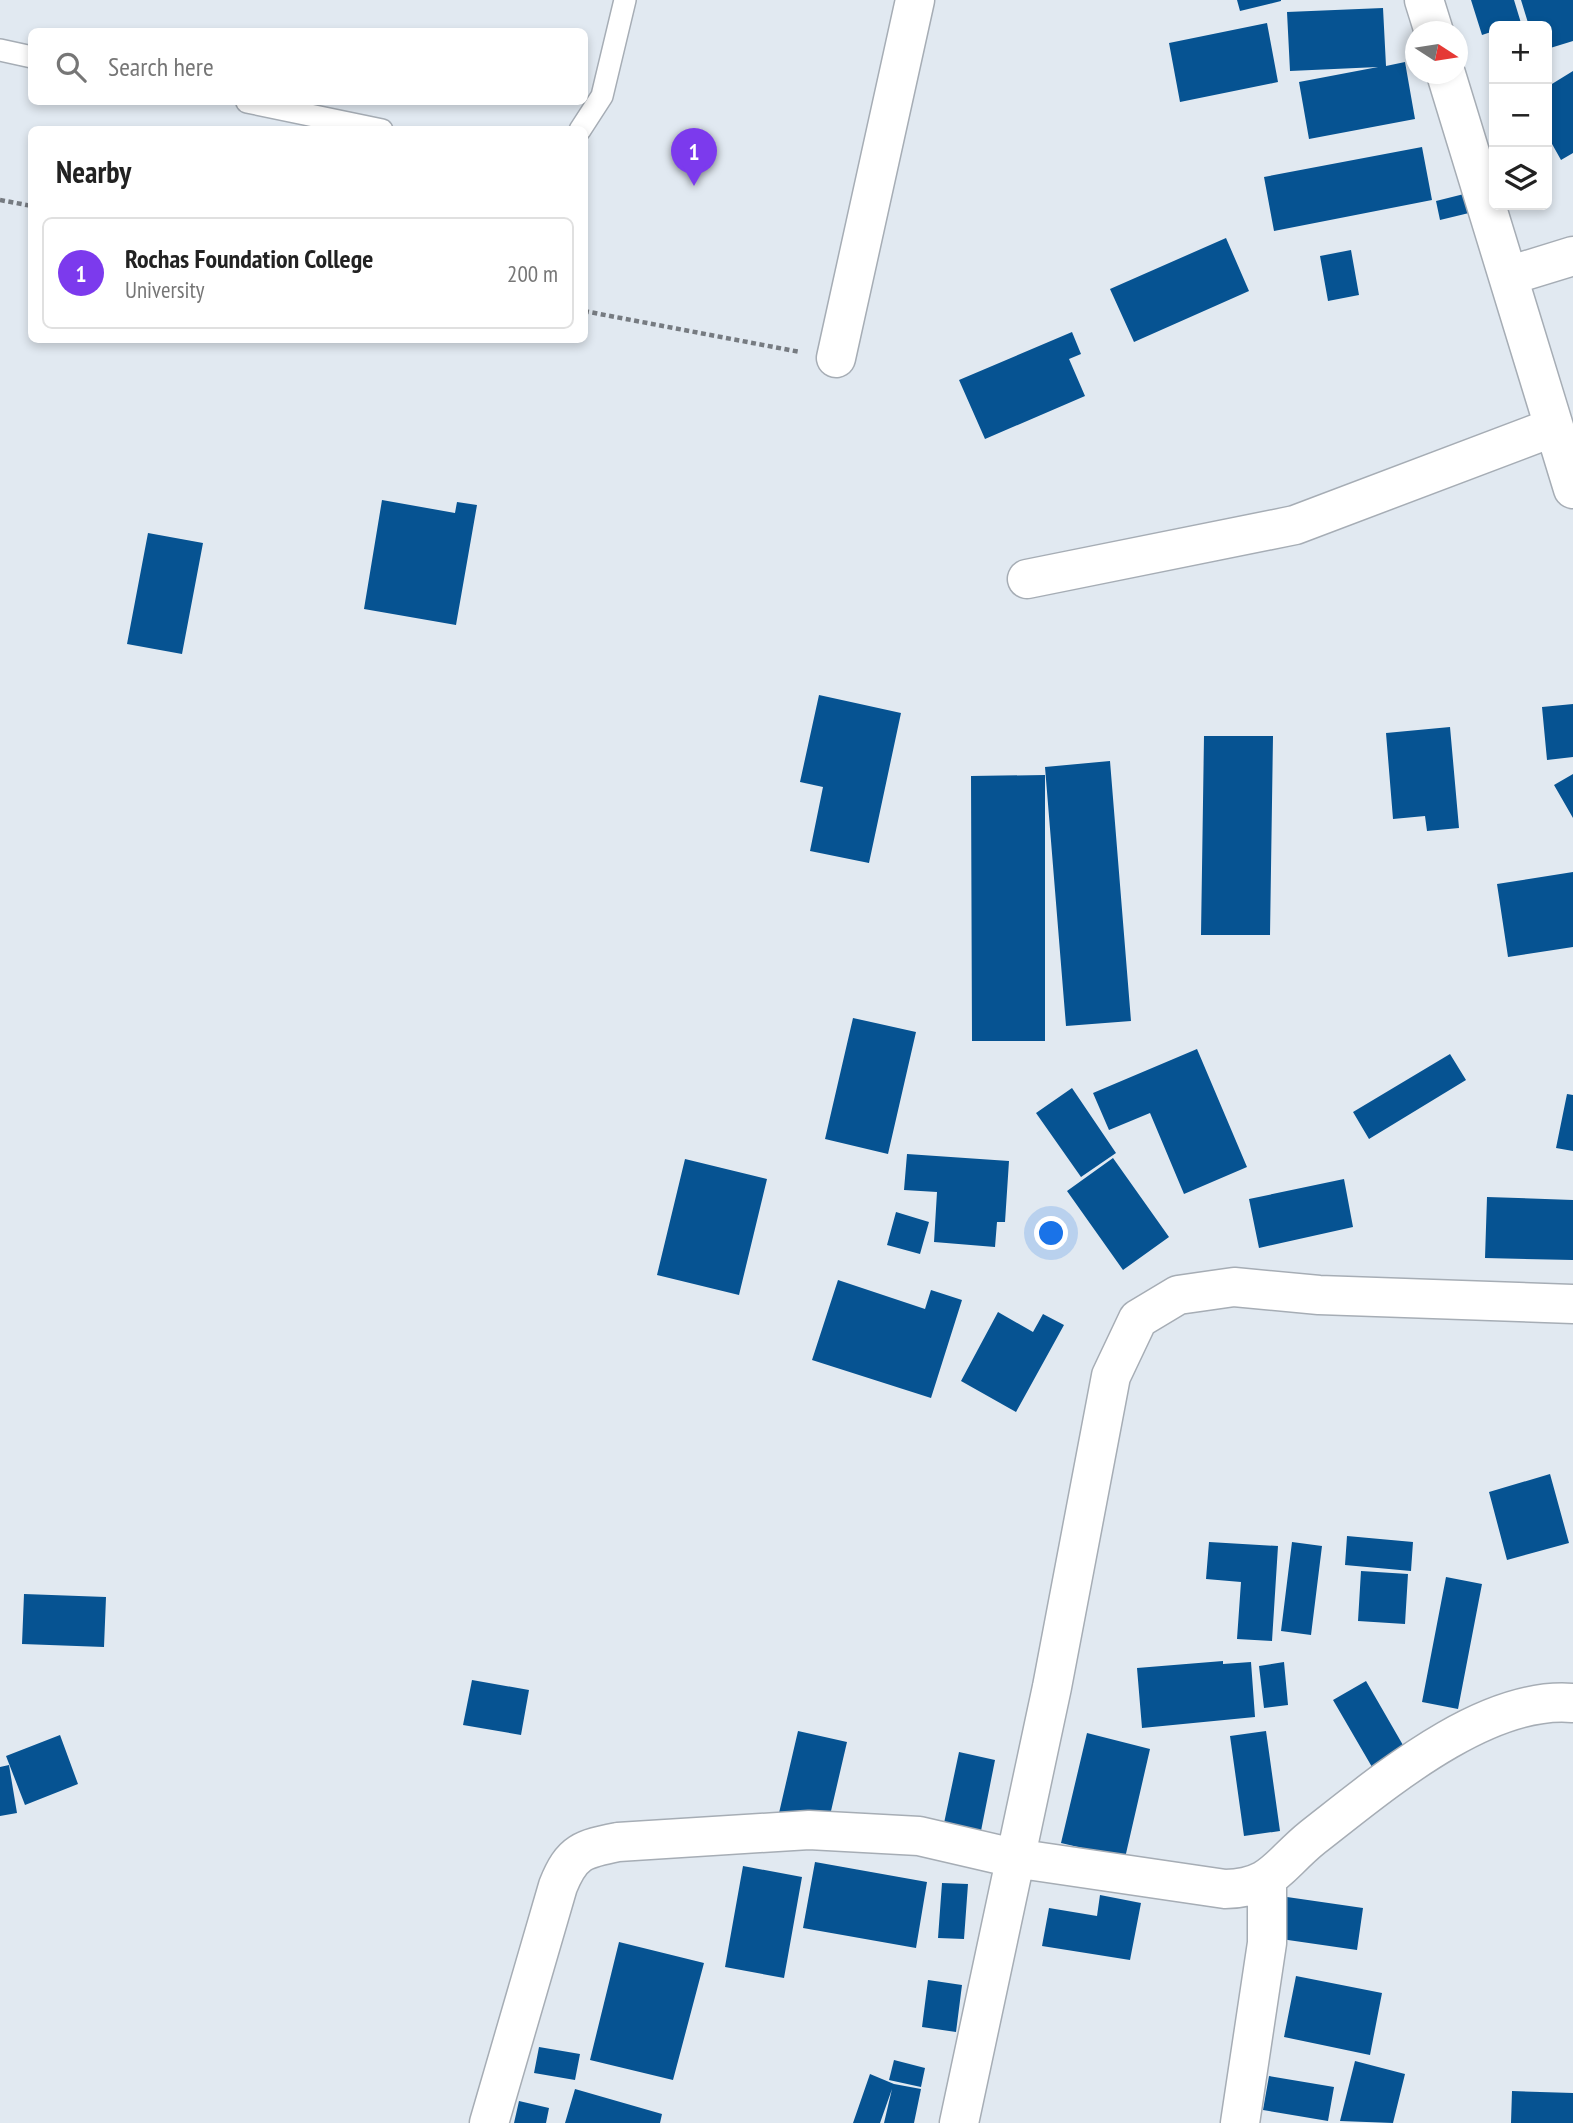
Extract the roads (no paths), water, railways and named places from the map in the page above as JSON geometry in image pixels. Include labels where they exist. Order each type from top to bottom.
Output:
[{"type":"street","points":[[835,358],[915,0]]},
{"type":"street","points":[[1424,0],[1431,21]]},
{"type":"street","points":[[1449,84],[1573,489]]},
{"type":"street","points":[[1508,276],[1573,256]]},
{"type":"street","points":[[1027,579],[1294,525],[1554,427]]},
{"type":"street","points":[[958,2123],[1052,1687],[1111,1376],[1138,1319],[1178,1295],[1234,1287],[1319,1295],[1573,1304]]},
{"type":"street","points":[[489,2123],[558,1885],[568,1861],[587,1849],[618,1842],[809,1830],[919,1836],[1014,1858],[1224,1889],[1243,1888],[1267,1881],[1313,1838],[1436,1747],[1492,1715],[1554,1701],[1573,1703]]},
{"type":"street","points":[[1240,2123],[1266,1943],[1267,1881]]},
{"type":"lane","points":[[583,126],[602,96],[625,0]]},
{"type":"lane","points":[[0,50],[28,56]]},
{"type":"lane","points":[[261,105],[363,126]]},
{"type":"place","name":"Rochas Foundation College","points":[[694,186]]}]
